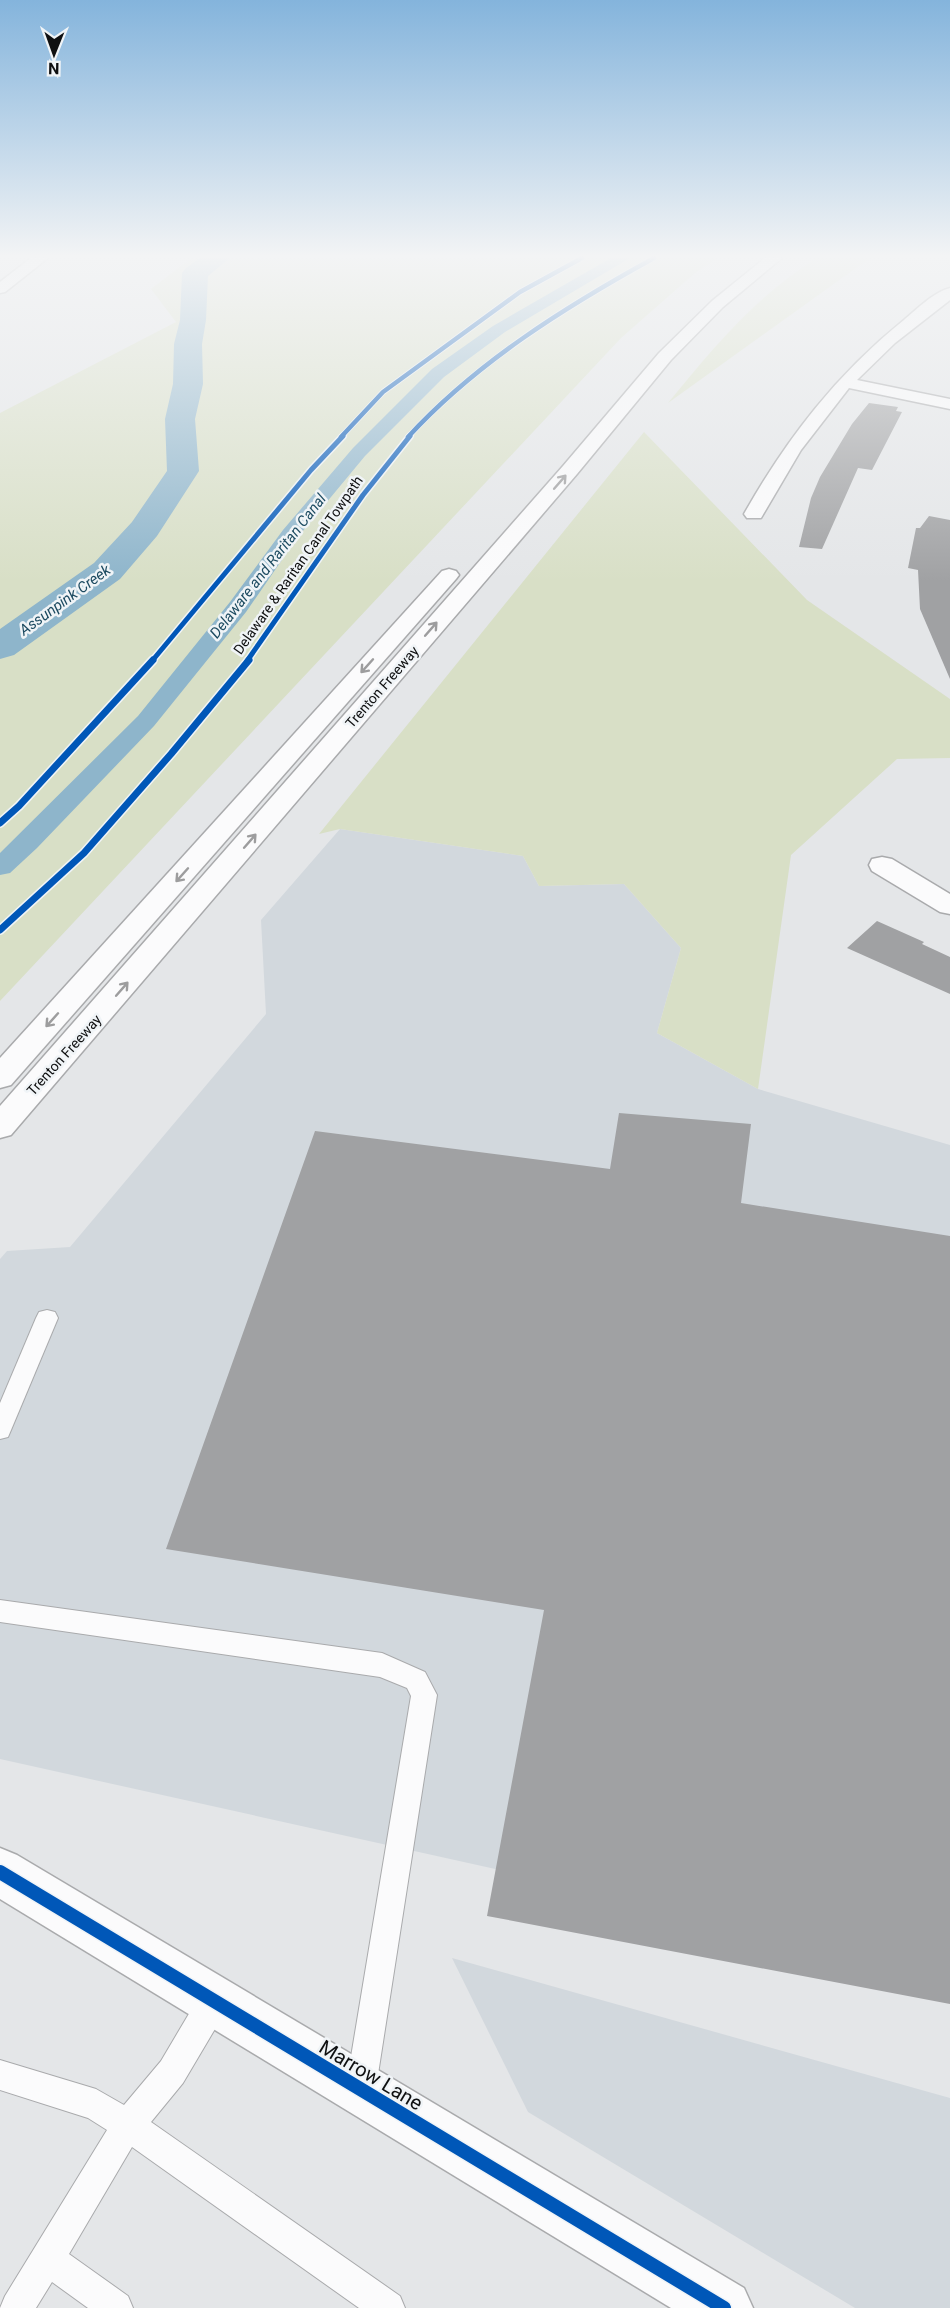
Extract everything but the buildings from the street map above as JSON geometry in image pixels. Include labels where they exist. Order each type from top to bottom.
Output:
[{"type":"main road","points":[[493,526],[596,407],[636,366]]},
{"type":"main road","name":"Trenton Freeway","points":[[0,1127],[563,479],[618,410],[659,366]]},
{"type":"main road","points":[[754,514],[772,479],[806,426],[860,366]]},
{"type":"main road","points":[[844,382],[950,404]]},
{"type":"main road","name":"Trenton Freeway","points":[[0,1077],[462,561]]},
{"type":"main road","points":[[882,865],[950,906]]},
{"type":"main road","name":"Marrow Lane","points":[[0,1872],[724,2308]]},
{"type":"lane","points":[[0,1430],[47,1318]]},
{"type":"lane","points":[[0,1611],[382,1665],[416,1680],[424,1695],[361,2089]]},
{"type":"lane","points":[[17,2308],[128,2125],[172,2072],[214,2001]]},
{"type":"lane","points":[[0,2075],[96,2105],[128,2125],[388,2308]]},
{"type":"lane","points":[[47,2258],[116,2308]]},
{"type":"shaded area","points":[[340,829],[523,856],[539,886],[624,884],[681,948],[657,1033],[758,1089],[950,1145],[950,1970],[0,1759],[0,1259],[7,1251],[70,1247],[266,1014],[261,920]]},
{"type":"shaded area","points":[[452,1958],[950,2098],[950,2308],[855,2308],[528,2112]]},
{"type":"green space","points":[[91,366],[595,366],[0,1001],[0,413]]},
{"type":"green space","points":[[699,366],[720,366],[668,403]]},
{"type":"green space","points":[[644,432],[807,600],[950,699],[950,758],[897,759],[791,855],[758,1089],[657,1033],[681,948],[624,884],[539,886],[523,856],[340,829],[319,834]]},
{"type":"waterway","name":"Assunpink Creek","points":[[0,647],[107,571],[145,529],[183,471],[180,419],[188,384],[188,366]]},
{"type":"waterway","name":"Delaware and Raritan Canal","points":[[0,867],[28,842],[146,721],[238,607],[290,534],[359,452],[448,366]]},
{"type":"cycle path","points":[[0,823],[19,806],[139,677],[311,470],[383,392],[419,366]]},
{"type":"cycle path","name":"Delaware & Raritan Canal Towpath","points":[[0,930],[84,853],[171,754],[256,651],[363,495],[404,442],[428,416],[487,366]]},
{"type":"cycle path","points":[[0,1872],[724,2308]]}]
